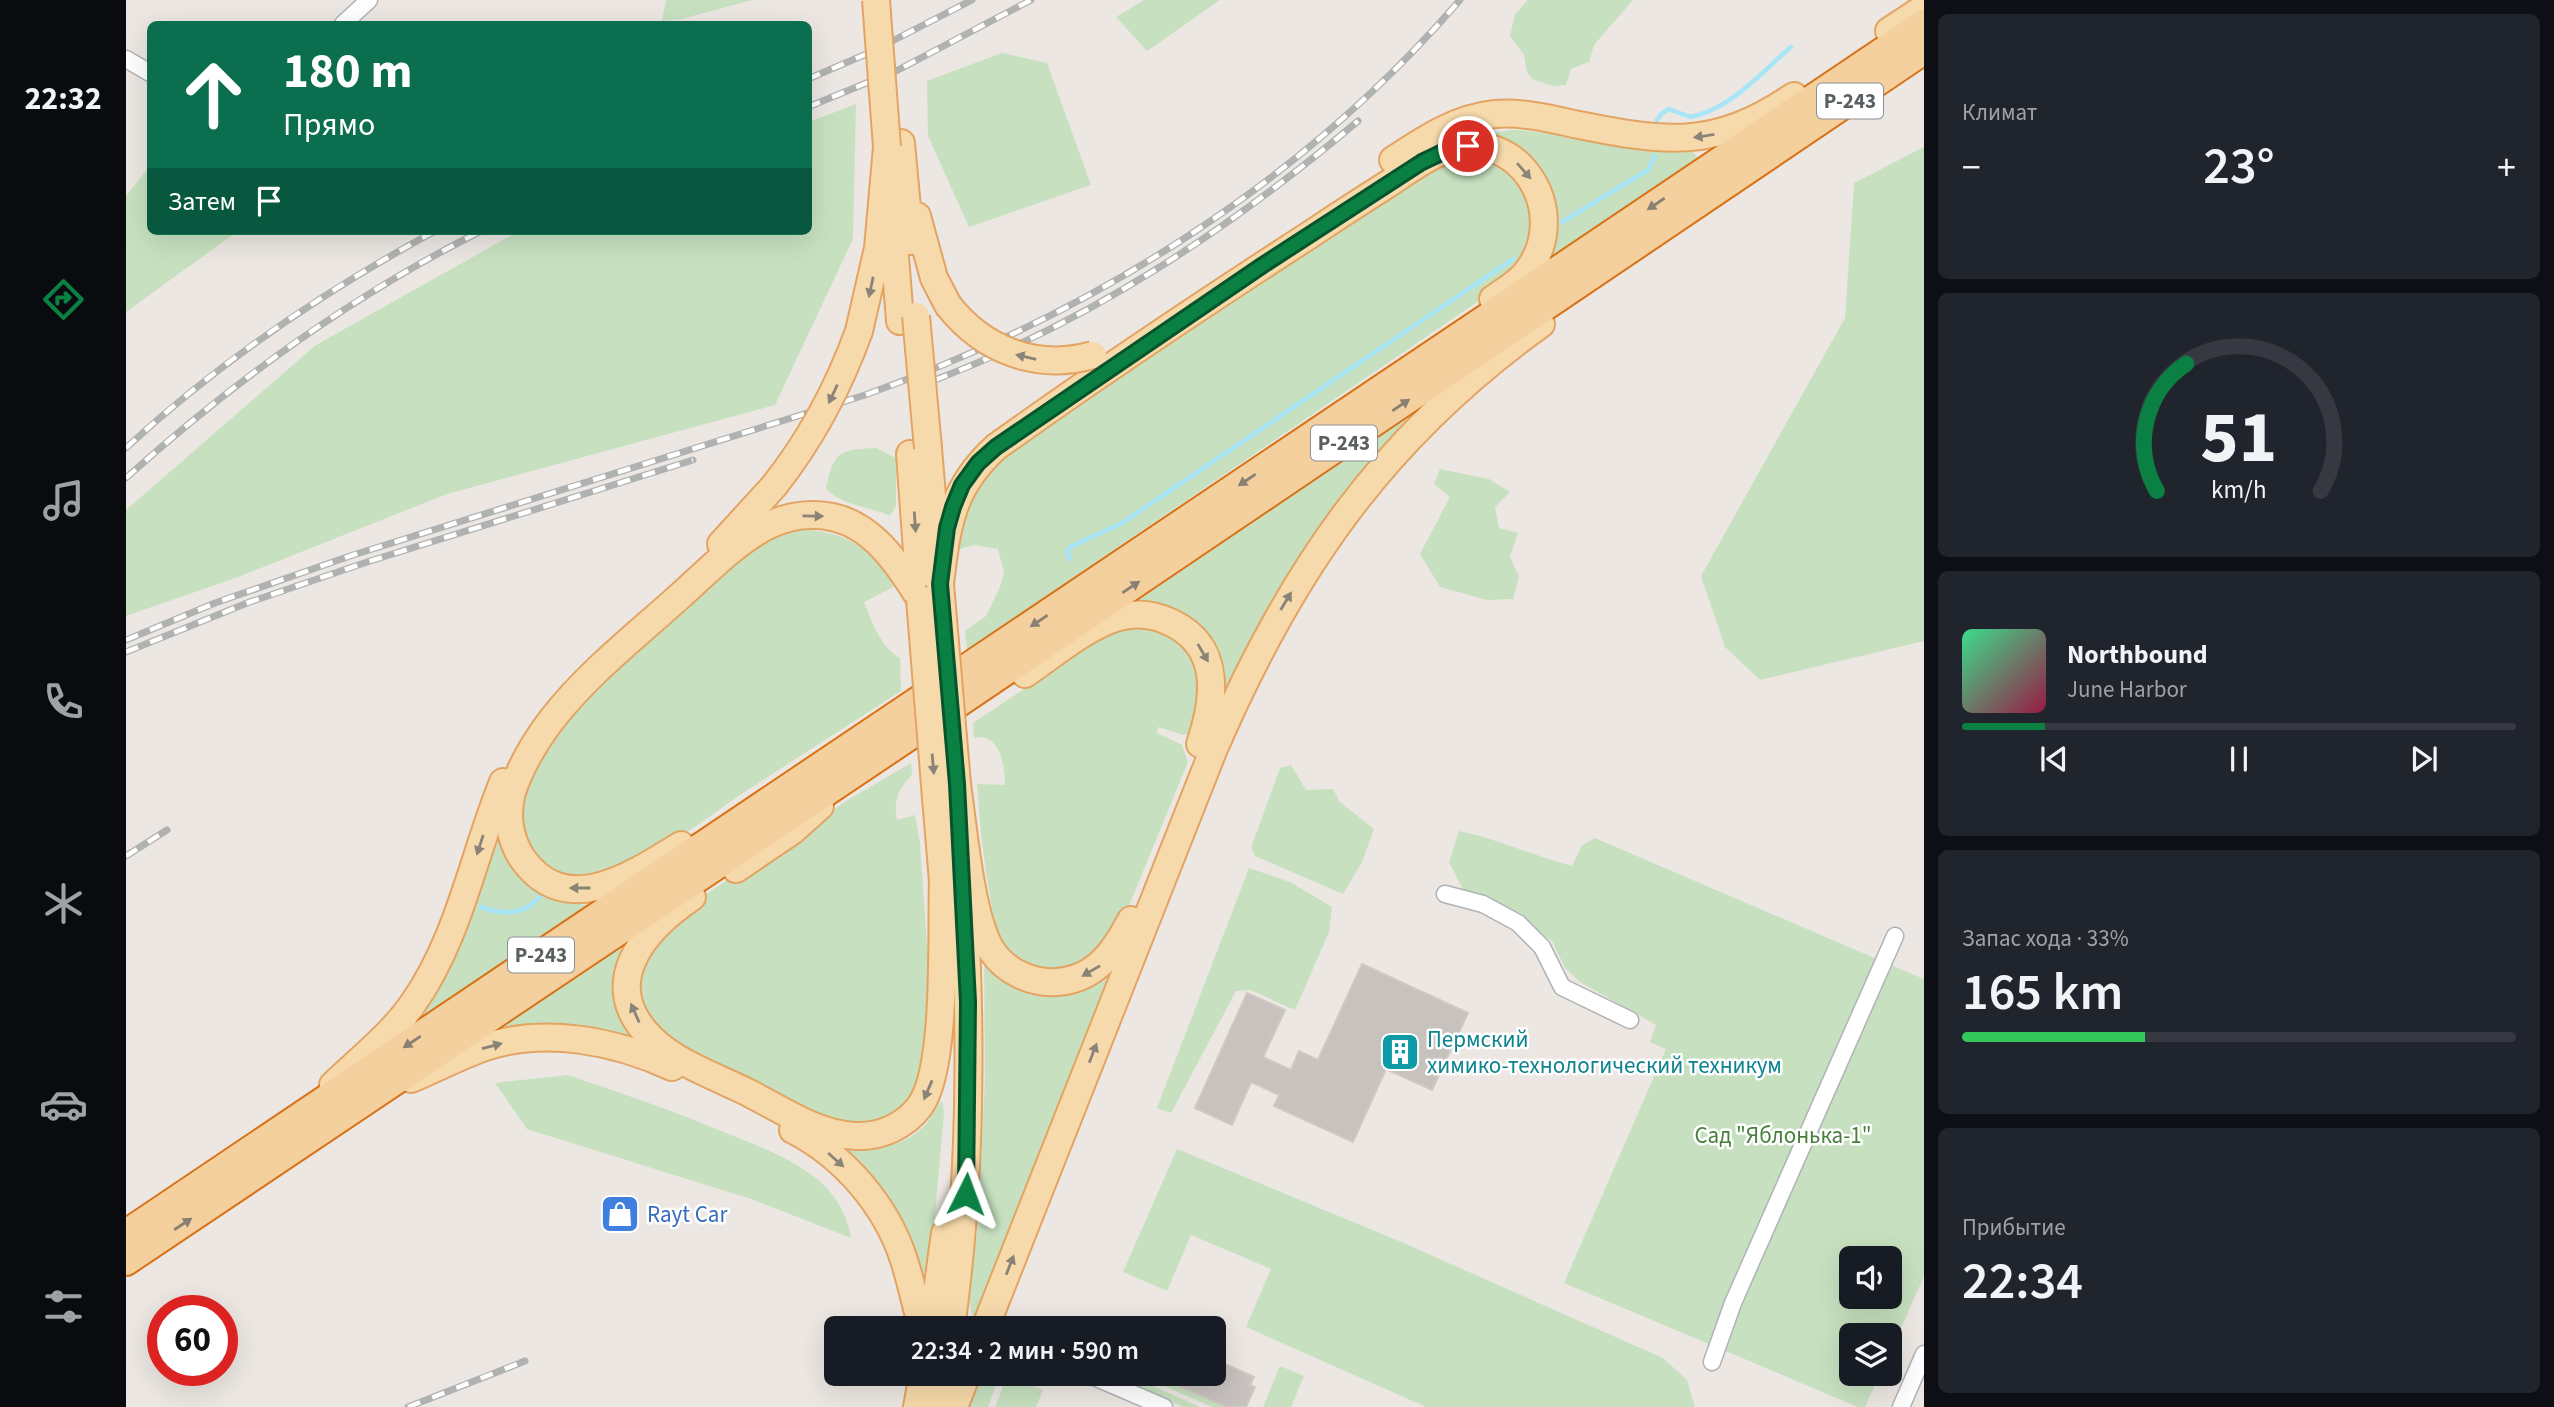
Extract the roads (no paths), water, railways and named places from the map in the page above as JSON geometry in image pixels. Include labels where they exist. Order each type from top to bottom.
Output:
[{"type":"highway","name":"Р-243","points":[[126,1233],[289,1126],[1924,23]]},
{"type":"highway","name":"Р-243","points":[[126,1262],[384,1091],[1924,51]]},
{"type":"main road","points":[[876,0],[894,145],[946,791],[968,1002],[968,1130],[964,1220],[952,1316]]},
{"type":"main road","points":[[289,1126],[390,1031],[420,994],[450,933],[502,784],[533,727],[575,679],[711,554],[774,486],[821,418],[859,331],[878,248],[894,145],[890,0]]},
{"type":"main road","points":[[894,145],[926,255],[934,278],[948,304],[962,322],[979,337],[1016,354],[1057,361],[1093,355],[1119,346],[1394,160],[1454,124],[1494,114],[1514,114],[1649,138],[1704,137],[1726,132],[1770,112],[1924,8]]},
{"type":"main road","points":[[1794,111],[1849,58]]},
{"type":"main road","points":[[930,591],[953,507],[962,485],[978,463],[996,447],[1263,265],[1422,162],[1443,152],[1468,146],[1496,150],[1510,156],[1530,177],[1543,206],[1540,246],[1527,272],[1517,282],[1439,334],[1304,442]]},
{"type":"main road","points":[[990,1316],[1223,728],[1261,646],[1317,552],[1381,468],[1458,389],[1509,347],[1680,230],[1775,152]]},
{"type":"main road","points":[[794,784],[710,827],[635,874],[602,886],[568,888],[546,880],[527,864],[511,833],[509,805],[518,776],[533,746],[555,715],[632,639],[724,557],[765,527],[784,519],[815,515],[849,522],[863,529],[930,591]]},
{"type":"main road","points":[[912,735],[1013,682],[1098,626],[1116,618],[1133,614],[1162,618],[1185,630],[1202,648],[1209,662],[1212,684],[1211,703],[1201,743],[1131,919],[1114,951],[1102,964],[1087,974],[1070,981],[1036,981],[1005,966],[992,951],[977,911],[946,791]]},
{"type":"main road","points":[[858,771],[792,831],[681,905],[646,935],[634,956],[628,979],[630,1001],[643,1029],[665,1049],[824,1130],[858,1136],[892,1129],[912,1115],[928,1093],[937,1062],[946,791]]},
{"type":"main road","points":[[934,1316],[946,1221],[953,1072],[943,877]]},
{"type":"main road","points":[[384,1091],[484,1047],[516,1041],[563,1038],[632,1050],[652,1058],[800,1133],[833,1156],[853,1175],[877,1206],[891,1230],[904,1258],[919,1316]]},
{"type":"main road","points":[[917,1407],[921,1386]]},
{"type":"main road","points":[[936,1407],[940,1386]]},
{"type":"main road","points":[[954,1407],[962,1386]]},
{"type":"street","points":[[346,21],[369,0]]},
{"type":"street","points":[[126,59],[147,71]]},
{"type":"street","points":[[1445,894],[1483,904],[1518,922],[1542,947],[1562,987],[1630,1020]]},
{"type":"street","points":[[1712,1362],[1733,1303],[1895,936]]},
{"type":"street","points":[[1901,1407],[1924,1354]]},
{"type":"street","points":[[1115,1386],[1164,1407]]},
{"type":"waterway","points":[[1657,120],[1669,109],[1690,117],[1719,107],[1745,89],[1791,47]]},
{"type":"waterway","points":[[1562,222],[1648,170],[1655,156]]},
{"type":"waterway","points":[[1070,559],[1067,552],[1070,547],[1122,523],[1513,259]]},
{"type":"waterway","points":[[481,907],[513,912],[534,903],[540,896]]},
{"type":"railway","points":[[812,77],[871,52],[972,0]]},
{"type":"railway","points":[[812,105],[898,70],[1031,0]]},
{"type":"railway","points":[[126,640],[215,603],[350,556],[865,395],[1032,325],[1111,283],[1188,236],[1262,184],[1332,128],[1398,66],[1460,0]]},
{"type":"railway","points":[[935,380],[1049,329],[1157,268],[1260,199],[1358,121]]},
{"type":"railway","points":[[126,448],[198,386],[274,330],[353,278],[428,235]]},
{"type":"railway","points":[[126,478],[209,407],[295,342],[386,284],[474,235]]},
{"type":"railway","points":[[126,652],[247,603],[367,562],[693,460]]},
{"type":"railway","points":[[126,856],[167,830]]},
{"type":"railway","points":[[408,1407],[525,1361]]},
{"type":"place","name":"Пермский химико-технологический техникум","points":[[1400,1052]]},
{"type":"place","name":"Rayt Car","points":[[620,1214]]},
{"type":"park label","name":"Сад \"Яблонька-1\"","points":[[1783,1135]]}]
